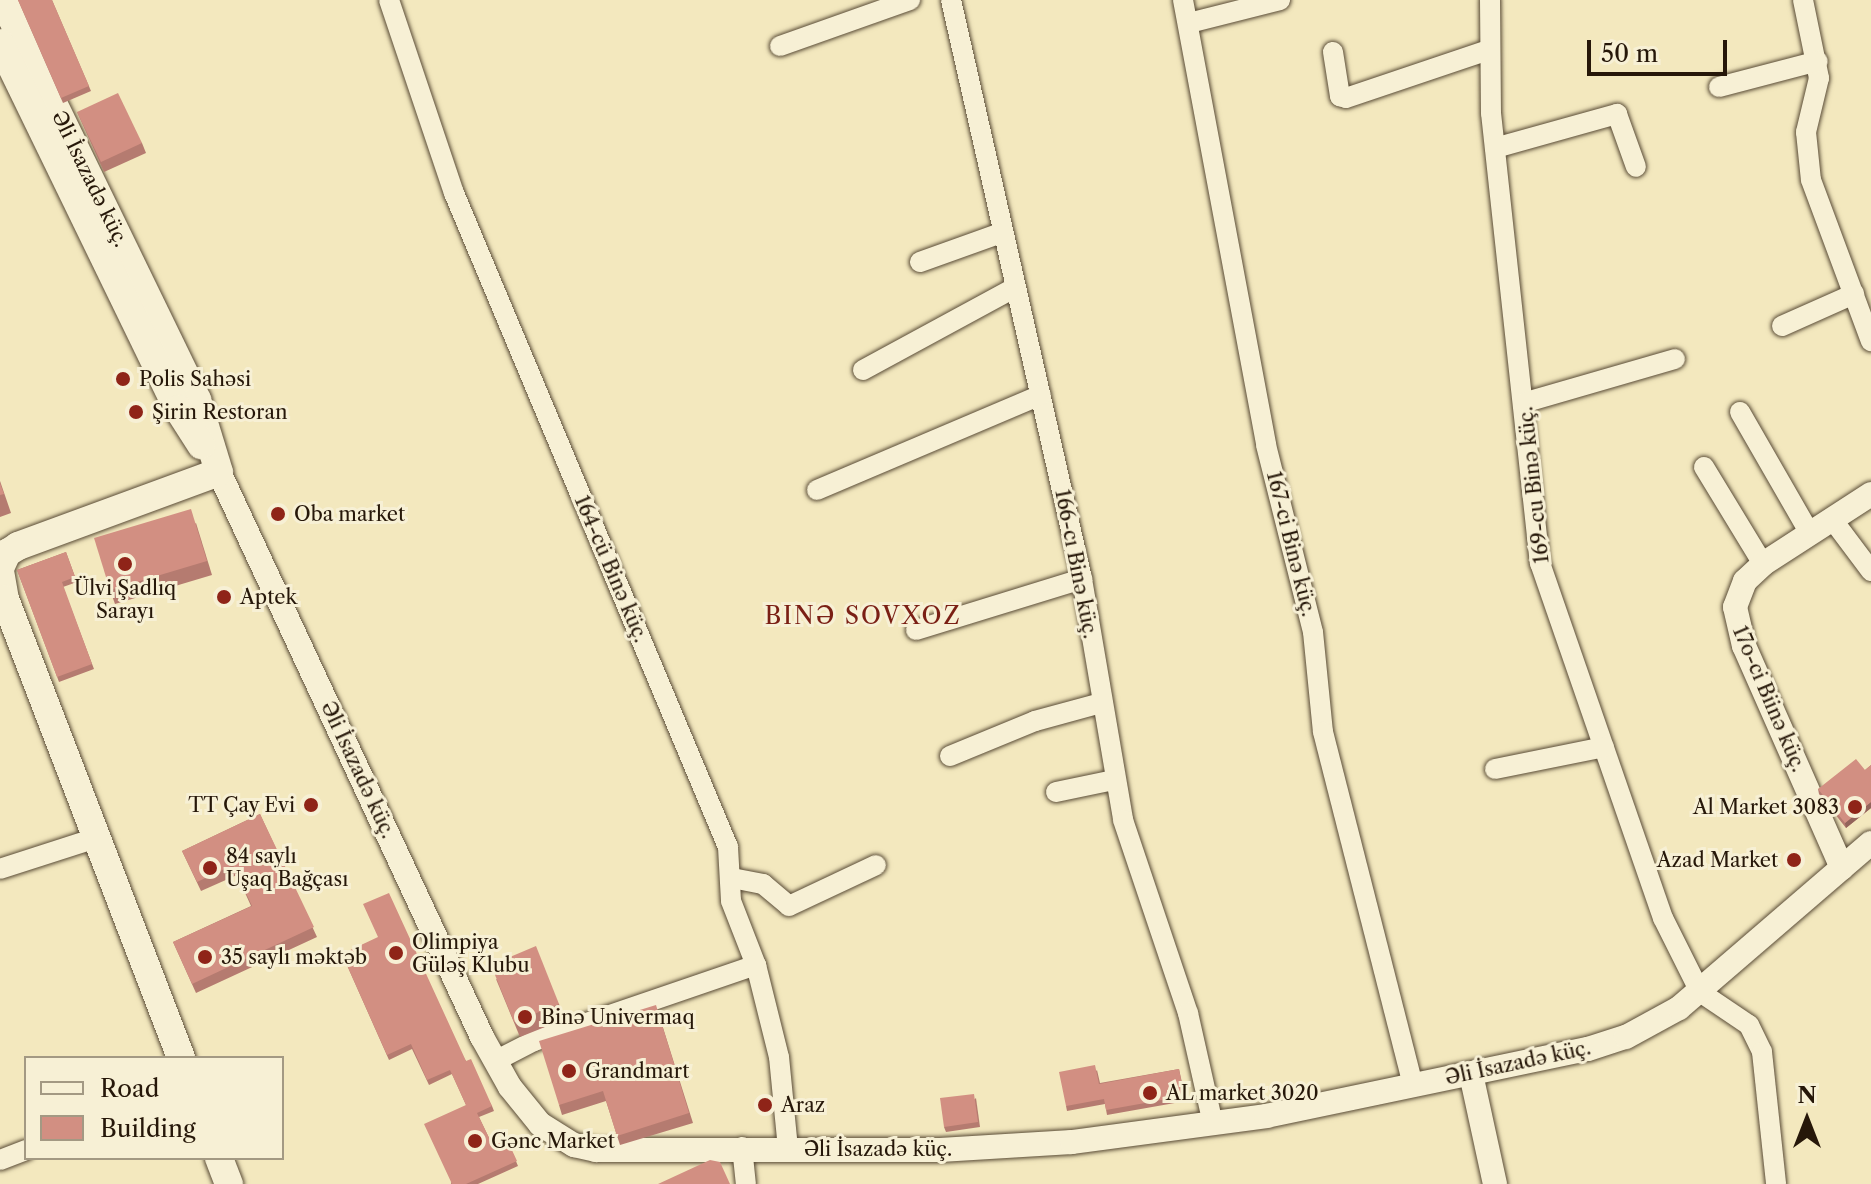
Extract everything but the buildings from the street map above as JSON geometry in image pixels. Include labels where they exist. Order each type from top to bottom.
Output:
[{"type":"main road","name":"Əli İsazadə küç.","points":[[3,0],[188,405]]},
{"type":"main road","name":"Əli İsazadə küç.","points":[[0,43],[188,405]]},
{"type":"main road","points":[[180,1056],[5,599],[1,564],[18,546],[219,472],[188,405]]},
{"type":"main road","points":[[220,1160],[229,1184]]},
{"type":"street","name":"164-cü Binə küç.","points":[[389,0],[454,193],[728,847],[731,901],[756,965],[779,1057],[788,1148]]},
{"type":"street","points":[[780,46],[910,0]]},
{"type":"street","name":"166-cı Binə küç.","points":[[951,0],[1001,233],[1082,579],[1114,780],[1137,871],[1188,1013],[1213,1124]]},
{"type":"street","name":"167-ci Binə küç.","points":[[1183,0],[1263,429],[1313,632],[1323,732],[1413,1085]]},
{"type":"street","points":[[1189,23],[1280,0]]},
{"type":"street","name":"169-cu Binə küç.","points":[[1490,0],[1489,50],[1495,148],[1526,402],[1540,563],[1663,918],[1700,992]]},
{"type":"street","points":[[1803,0],[1818,61],[1806,132],[1808,166],[1871,341]]},
{"type":"street","points":[[1333,52],[1340,96],[1346,98],[1489,50]]},
{"type":"street","points":[[1719,87],[1818,61]]},
{"type":"street","points":[[1495,148],[1617,114],[1636,167]]},
{"type":"street","points":[[920,262],[1001,233]]},
{"type":"street","points":[[863,370],[1014,288]]},
{"type":"street","points":[[1782,326],[1854,294]]},
{"type":"street","points":[[1526,402],[1675,359]]},
{"type":"street","points":[[817,490],[1041,395]]},
{"type":"street","points":[[1740,412],[1809,532]]},
{"type":"street","points":[[1704,467],[1763,564]]},
{"type":"street","name":"Əli İsazadə küç.","points":[[219,472],[495,1061],[540,1124],[574,1145],[615,1153],[742,1147],[1006,1148],[1213,1124],[1471,1074],[1626,1037],[1700,992],[1871,843]]},
{"type":"street","name":"17o-ci Biinə küç.","points":[[1842,868],[1737,625],[1741,587],[1763,564],[1871,494]]},
{"type":"street","points":[[1832,519],[1871,571]]},
{"type":"street","points":[[916,630],[1082,579]]},
{"type":"street","points":[[950,756],[1035,721],[1101,703]]},
{"type":"street","points":[[1495,769],[1604,747]]},
{"type":"street","points":[[1056,792],[1114,780]]},
{"type":"street","points":[[0,869],[96,838]]},
{"type":"street","points":[[732,878],[763,884],[789,906],[876,865]]},
{"type":"street","points":[[495,1061],[534,1041],[756,965]]},
{"type":"street","points":[[1700,992],[1749,1025],[1762,1052],[1776,1184]]},
{"type":"street","points":[[1471,1074],[1495,1184]]},
{"type":"street","points":[[742,1147],[746,1184]]},
{"type":"street","points":[[0,1160],[24,1151]]},
{"type":"place","name":"Polis Sahəsi","points":[[123,379]]},
{"type":"place","name":"Şirin Restoran","points":[[136,412]]},
{"type":"place","name":"Oba market","points":[[278,514]]},
{"type":"place","name":"Ülvi Şadlıq Sarayı","points":[[125,564]]},
{"type":"place","name":"Aptek","points":[[224,597]]},
{"type":"place","name":"TT Çay Evi","points":[[311,805]]},
{"type":"place","name":"Al Market 3083","points":[[1855,807]]},
{"type":"place","name":"Azad Market","points":[[1794,860]]},
{"type":"place","name":"84 saylı Uşaq Bağçası","points":[[210,868]]},
{"type":"place","name":"Olimpiya Güləş Klubu","points":[[396,953]]},
{"type":"place","name":"35 saylı məktəb","points":[[205,957]]},
{"type":"place","name":"Binə Univermaq","points":[[525,1017]]},
{"type":"place","name":"Grandmart","points":[[569,1071]]},
{"type":"place","name":"AL market 3020","points":[[1150,1093]]},
{"type":"place","name":"Araz","points":[[765,1105]]},
{"type":"place","name":"Gənc Market","points":[[475,1141]]},
{"type":"district","name":"BINƏ SOVXOZ","points":[[863,616]]}]
